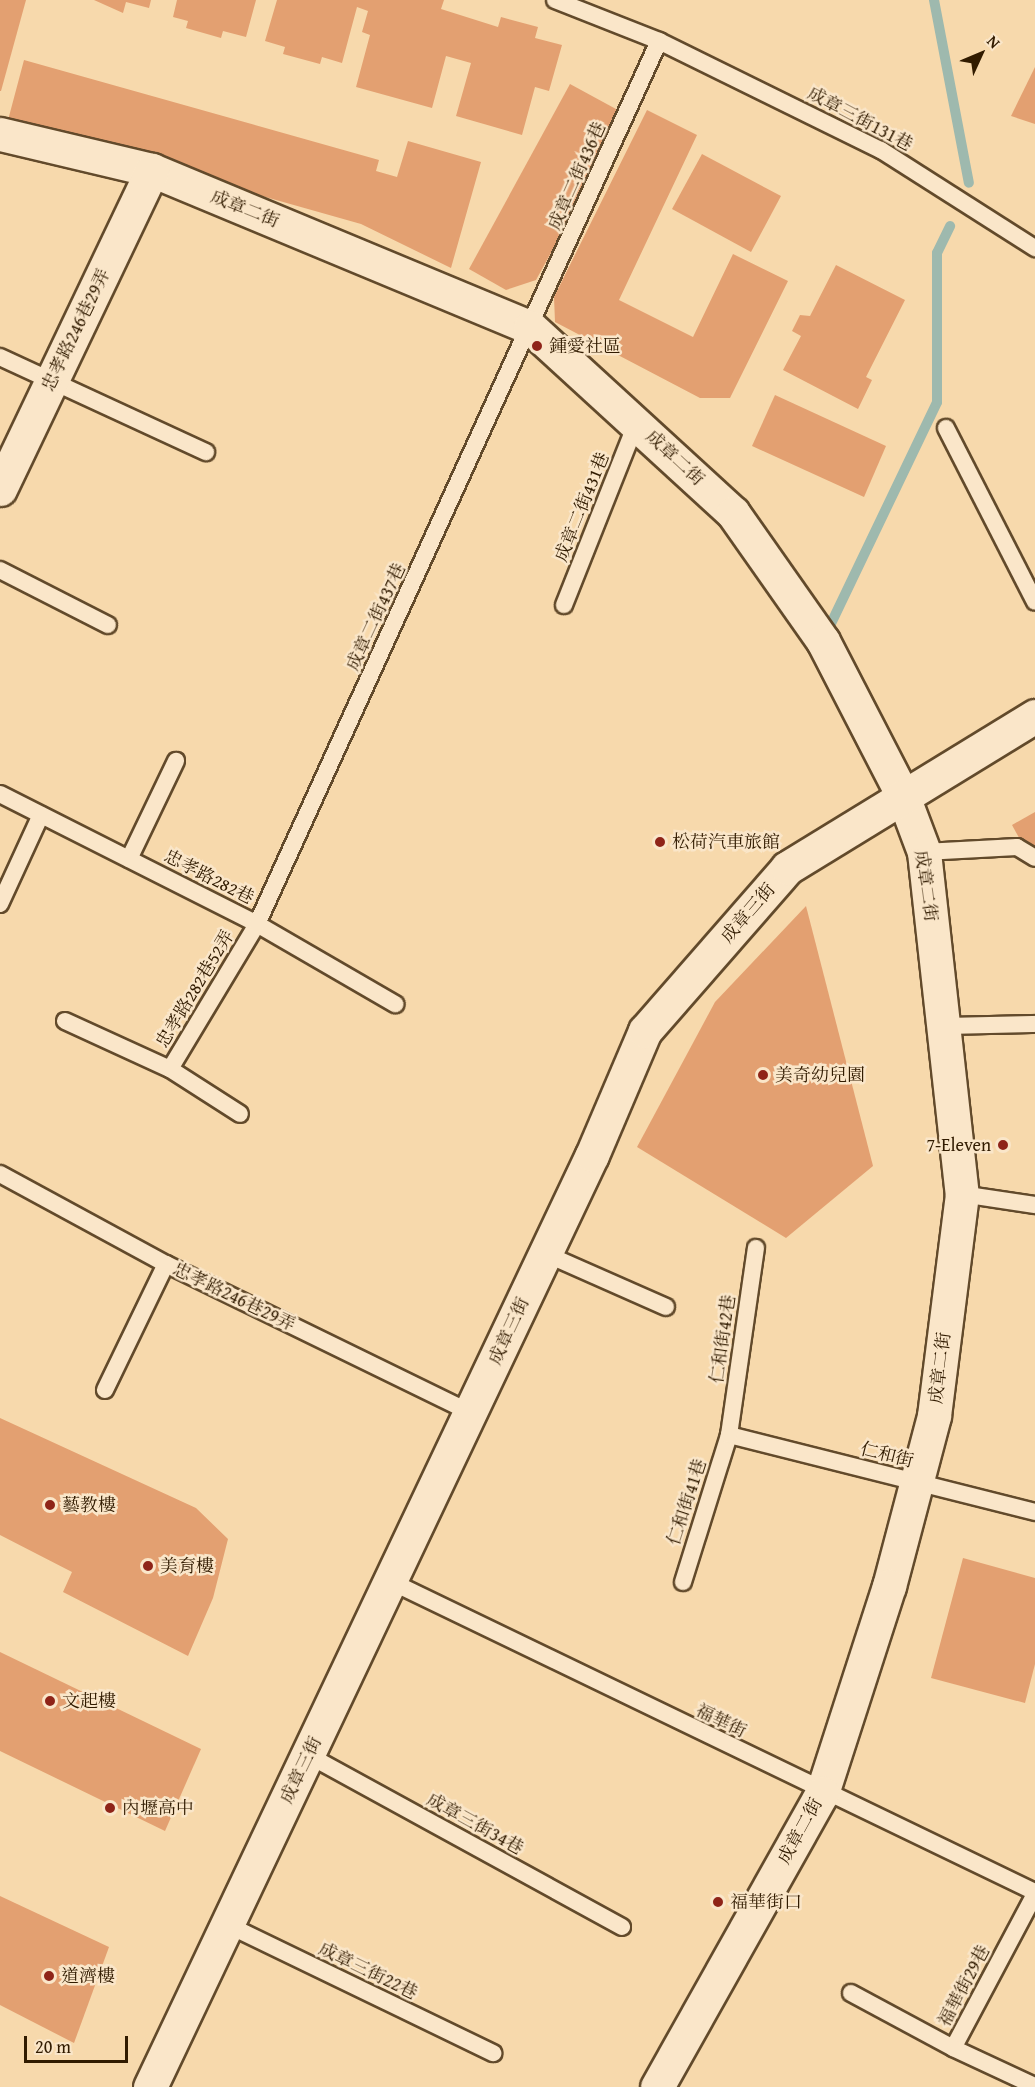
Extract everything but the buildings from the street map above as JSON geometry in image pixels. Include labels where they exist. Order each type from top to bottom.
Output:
[{"type":"street","name":"成章二街","points":[[0,134],[152,170],[530,327],[637,422],[733,513],[823,641],[903,796],[924,852],[962,1194],[934,1416],[918,1483],[822,1793],[658,2086]]},
{"type":"street","name":"忠孝路246巷29弄","points":[[0,489],[152,170]]},
{"type":"street","name":"成章三街","points":[[154,2086],[226,1924],[392,1582],[546,1254],[645,1031],[787,868],[1035,716]]},
{"type":"lane","name":"成章三街131巷","points":[[555,0],[659,41],[881,150],[1035,248]]},
{"type":"lane","name":"成章二街436巷","points":[[530,327],[659,41]]},
{"type":"lane","name":"成章二街437巷","points":[[257,924],[530,327]]},
{"type":"lane","points":[[0,357],[206,452]]},
{"type":"lane","name":"成章二街431巷","points":[[564,605],[637,422]]},
{"type":"lane","points":[[946,428],[1035,602]]},
{"type":"lane","points":[[0,570],[108,625]]},
{"type":"lane","points":[[129,859],[176,761]]},
{"type":"lane","name":"忠孝路282巷","points":[[0,794],[257,924],[395,1004]]},
{"type":"lane","points":[[0,904],[40,815]]},
{"type":"lane","points":[[924,852],[1017,847],[1035,858]]},
{"type":"lane","name":"忠孝路282巷52弄","points":[[65,1021],[170,1069],[257,924]]},
{"type":"lane","points":[[944,1026],[1035,1024]]},
{"type":"lane","points":[[170,1069],[240,1114]]},
{"type":"lane","name":"忠孝路246巷29弄","points":[[2,1179],[166,1264],[471,1413]]},
{"type":"lane","points":[[962,1194],[1035,1205]]},
{"type":"lane","name":"仁和街42巷","points":[[729,1435],[756,1248]]},
{"type":"lane","points":[[546,1254],[666,1306]]},
{"type":"lane","points":[[105,1390],[166,1264]]},
{"type":"lane","name":"仁和街","points":[[729,1435],[1035,1512]]},
{"type":"lane","name":"仁和街41巷","points":[[682,1582],[729,1435]]},
{"type":"lane","name":"福華街","points":[[392,1582],[822,1793],[1035,1893]]},
{"type":"lane","name":"成章三街34巷","points":[[308,1755],[622,1926]]},
{"type":"lane","name":"福華街29巷","points":[[1035,1893],[953,2048],[1035,2086]]},
{"type":"lane","name":"成章三街22巷","points":[[226,1924],[493,2053]]},
{"type":"lane","points":[[852,1993],[953,2048]]},
{"type":"waterway","points":[[934,0],[969,183]]},
{"type":"waterway","points":[[826,634],[937,402],[937,253],[950,226]]},
{"type":"place","name":"鍾愛社區","points":[[537,346]]},
{"type":"place","name":"松荷汽車旅館","points":[[660,842]]},
{"type":"place","name":"美奇幼兒園","points":[[763,1075]]},
{"type":"place","name":"7-Eleven","points":[[1003,1145]]},
{"type":"place","name":"藝教樓","points":[[50,1505]]},
{"type":"place","name":"美育樓","points":[[148,1566]]},
{"type":"place","name":"文起樓","points":[[50,1701]]},
{"type":"place","name":"內壢高中","points":[[110,1808]]},
{"type":"place","name":"福華街口","points":[[718,1902]]},
{"type":"place","name":"道濟樓","points":[[49,1976]]}]
